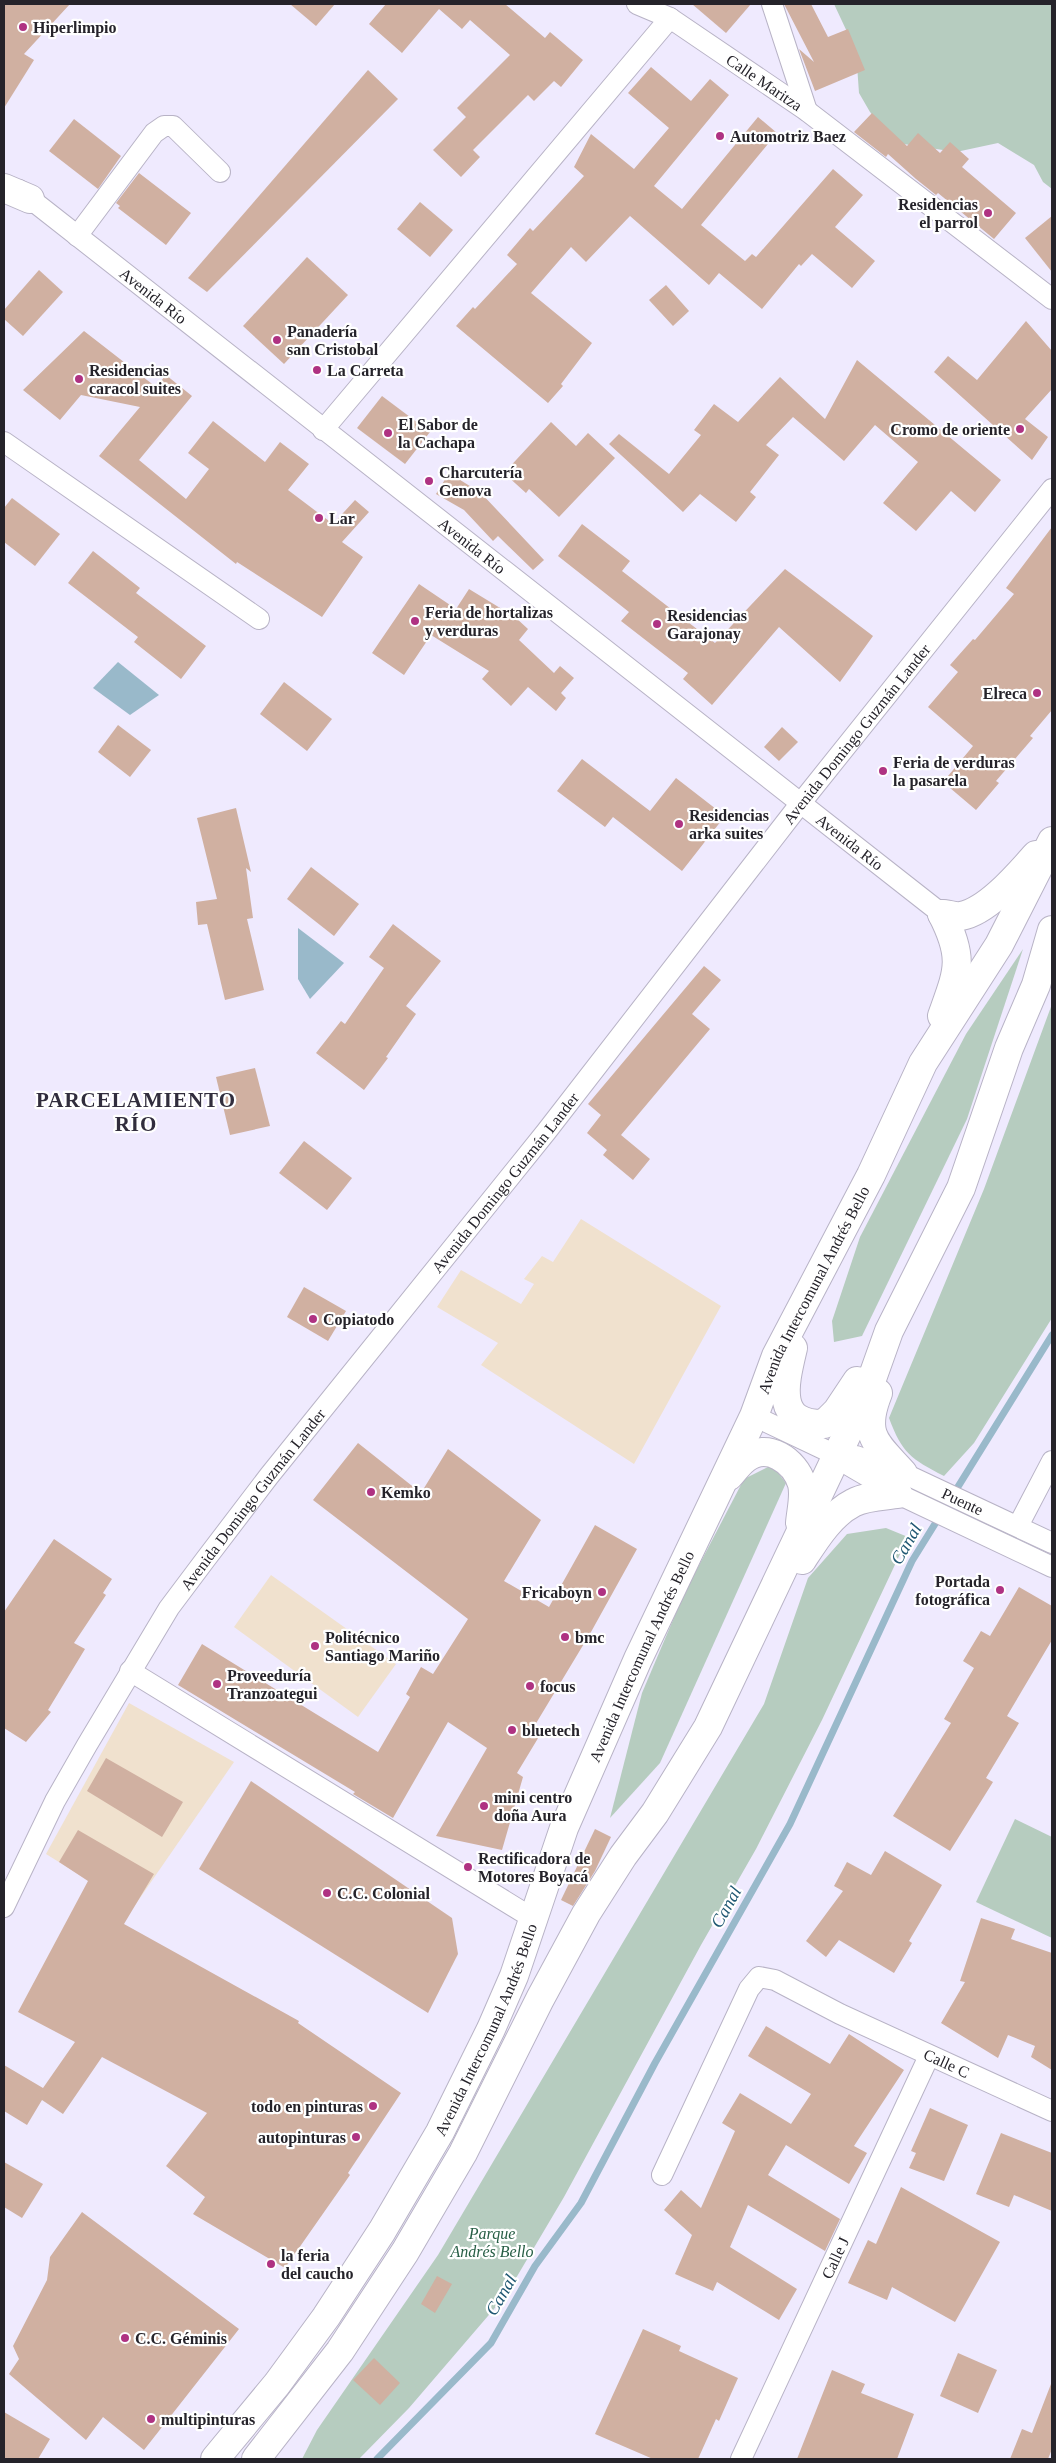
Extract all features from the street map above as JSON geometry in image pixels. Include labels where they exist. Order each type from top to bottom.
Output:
[{"type":"main road","points":[[4,188],[30,199]]},
{"type":"main road","points":[[942,914],[960,916],[978,909],[1018,876],[1052,836]]},
{"type":"main road","name":"Avenida Intercomunal Andrés Bello","points":[[215,2459],[277,2384],[317,2330],[413,2179],[440,2132],[491,2029],[534,1919],[564,1828],[638,1659],[754,1416],[776,1356],[871,1175],[923,1063],[940,1034],[977,982],[999,945],[1052,841]]},
{"type":"main road","points":[[940,1034],[941,1017],[958,963],[956,944],[942,914]]},
{"type":"main road","name":"Avenida Intercomunal Andrés Bello","points":[[266,2453],[340,2351],[437,2200],[464,2152],[540,1999],[586,1914],[655,1813],[708,1728],[838,1456],[868,1390],[889,1332],[961,1188],[1009,1048],[1036,985],[1052,930]]},
{"type":"main road","points":[[813,1286],[794,1347],[785,1389],[787,1403],[796,1418],[809,1424],[824,1424],[838,1411],[889,1332]]},
{"type":"main road","points":[[776,1584],[790,1577],[818,1536],[840,1511],[854,1502],[908,1491],[874,1443],[870,1429],[872,1407],[892,1351],[889,1332]]},
{"type":"main road","points":[[719,1486],[745,1458],[761,1452],[781,1456],[796,1468],[802,1486],[798,1540]]},
{"type":"street","name":"Calle Maritza","points":[[637,4],[670,18],[807,111],[1052,299]]},
{"type":"street","points":[[772,4],[807,111]]},
{"type":"street","points":[[323,430],[670,18]]},
{"type":"street","points":[[77,236],[154,133],[164,126],[174,126],[220,172]]},
{"type":"street","name":"Avenida Río","points":[[4,178],[942,914]]},
{"type":"street","points":[[4,442],[259,619]]},
{"type":"street","name":"Avenida Domingo Guzmán Lander","points":[[4,1907],[55,1801],[130,1671],[170,1608],[269,1476],[546,1132],[800,804],[1052,489]]},
{"type":"street","points":[[754,1416],[838,1456],[856,1456],[908,1491]]},
{"type":"street","points":[[1018,1526],[1052,1461]]},
{"type":"street","name":"Puente","points":[[908,1491],[930,1484],[1052,1543]]},
{"type":"street","name":"Puente","points":[[908,1491],[985,1535],[1052,1567]]},
{"type":"street","points":[[130,1671],[534,1919]]},
{"type":"street","name":"Calle C","points":[[662,2175],[749,1989],[759,1977],[775,1980],[840,2014],[1052,2111]]},
{"type":"street","name":"Calle J","points":[[740,2459],[929,2056]]},
{"type":"shaded area","points":[[581,1219],[721,1306],[634,1464],[481,1365],[498,1343],[437,1307],[461,1270],[521,1304],[534,1284],[524,1279],[542,1256],[553,1262]]},
{"type":"shaded area","name":"Politécnico Santiago Mariño","points":[[271,1575],[396,1664],[358,1717],[234,1627]]},
{"type":"shaded area","points":[[129,1703],[234,1762],[133,1908],[46,1854]]},
{"type":"green space","points":[[834,4],[1052,4],[1052,189],[1043,182],[1034,165],[998,143],[956,152],[897,143],[870,112],[859,93],[856,51]]},
{"type":"green space","points":[[1023,949],[967,1119],[862,1336],[834,1342],[832,1321],[860,1237],[966,1034]]},
{"type":"green space","points":[[1052,1004],[1052,1318],[974,1443],[944,1476],[923,1465],[909,1454],[898,1439],[889,1418],[984,1189]]},
{"type":"green space","points":[[772,1465],[786,1483],[660,1763],[610,1818],[642,1693],[684,1594],[744,1479]]},
{"type":"green space","name":"Parque Andrés Bello","points":[[886,1528],[908,1537],[822,1720],[756,1849],[701,1945],[564,2197],[506,2295],[409,2408],[359,2459],[302,2459],[317,2430],[438,2255],[764,1704],[808,1578],[847,1534]]},
{"type":"green space","points":[[1015,1819],[1052,1837],[1052,1938],[976,1902]]},
{"type":"water","points":[[118,662],[159,695],[130,715],[93,688]]},
{"type":"water","points":[[298,928],[344,963],[310,999],[298,979]]},
{"type":"building","points":[[4,4],[70,4],[24,54],[34,60],[4,108]]},
{"type":"building","points":[[290,4],[335,4],[316,26]]},
{"type":"building","points":[[386,4],[505,4],[545,38],[550,32],[583,60],[561,87],[554,81],[534,101],[528,95],[473,150],[480,157],[461,177],[433,150],[466,117],[457,108],[510,55],[470,20],[462,29],[439,9],[402,53],[369,24]]},
{"type":"building","points":[[692,4],[751,4],[726,33]]},
{"type":"building","points":[[784,4],[811,4],[828,37],[848,29],[865,70],[815,91],[799,49],[814,62]]},
{"type":"building","points":[[651,67],[691,101],[710,79],[729,95],[654,186],[682,209],[758,117],[777,133],[701,225],[745,261],[752,254],[756,257],[833,169],[863,195],[835,227],[875,261],[852,288],[812,254],[801,266],[799,264],[762,309],[719,273],[709,285],[630,216],[586,262],[571,247],[531,293],[592,343],[561,384],[563,386],[548,403],[456,326],[473,307],[475,309],[517,264],[507,255],[530,228],[533,231],[584,176],[574,167],[591,134],[634,169],[669,128],[628,93]]},
{"type":"building","points":[[368,70],[398,99],[207,292],[188,278]]},
{"type":"building","points":[[872,113],[907,146],[918,133],[940,153],[950,142],[969,159],[962,167],[1016,213],[994,239],[938,193],[936,195],[916,179],[888,154],[886,157],[854,132]]},
{"type":"building","points":[[74,119],[121,156],[98,189],[49,151]]},
{"type":"building","points":[[139,173],[191,213],[166,245],[118,208],[120,206],[116,203]]},
{"type":"building","points":[[420,202],[453,230],[430,257],[397,229]]},
{"type":"building","points":[[1052,216],[1052,272],[1025,238]]},
{"type":"building","points":[[307,257],[348,295],[284,364],[243,326]]},
{"type":"building","points":[[39,270],[63,292],[23,336],[4,319],[4,310]]},
{"type":"building","points":[[666,285],[689,311],[673,326],[649,300]]},
{"type":"building","points":[[1026,321],[1052,351],[1052,389],[1025,419],[1048,437],[1032,460],[934,372],[948,356],[977,380]]},
{"type":"building","points":[[84,331],[156,387],[166,375],[192,396],[139,460],[186,499],[209,469],[188,453],[213,421],[265,462],[280,442],[309,464],[288,490],[333,524],[355,500],[369,512],[342,542],[363,557],[322,617],[237,562],[236,564],[99,456],[140,407],[81,395],[60,420],[23,390]]},
{"type":"building","points":[[857,360],[1001,480],[975,512],[951,491],[916,531],[883,503],[918,462],[875,425],[844,461],[793,417],[766,445],[779,455],[750,492],[756,497],[736,522],[700,494],[683,512],[609,444],[619,434],[669,474],[701,435],[694,430],[714,404],[738,422],[780,377],[825,419]]},
{"type":"building","points":[[382,396],[430,432],[405,464],[357,428]]},
{"type":"building","points":[[551,422],[576,446],[588,433],[615,458],[559,517],[529,489],[526,493],[504,473]]},
{"type":"building","points":[[449,473],[481,493],[544,560],[533,570],[498,536],[493,541],[464,510],[436,494]]},
{"type":"building","points":[[12,498],[60,534],[35,566],[4,542],[4,508]]},
{"type":"building","points":[[582,524],[630,561],[622,571],[715,643],[785,569],[873,636],[840,682],[779,627],[712,705],[683,679],[688,673],[621,621],[629,612],[558,556]]},
{"type":"building","points":[[1052,527],[1052,710],[1030,736],[1033,738],[996,781],[999,783],[976,810],[943,782],[973,746],[928,707],[958,672],[950,665],[973,639],[975,640],[1014,594],[1006,588]]},
{"type":"building","points":[[93,551],[140,588],[136,593],[206,646],[181,679],[134,642],[138,637],[68,583]]},
{"type":"building","points":[[419,584],[456,609],[469,589],[515,617],[528,629],[519,640],[554,673],[560,666],[574,678],[561,693],[566,698],[556,711],[528,687],[511,706],[482,679],[489,671],[431,635],[404,675],[372,653]]},
{"type":"building","points":[[284,682],[332,719],[307,751],[260,714]]},
{"type":"building","points":[[118,725],[151,750],[130,777],[98,752]]},
{"type":"building","points":[[782,727],[798,742],[779,761],[764,747]]},
{"type":"building","points":[[582,759],[650,811],[676,778],[725,816],[682,871],[613,817],[605,827],[557,791]]},
{"type":"building","points":[[236,808],[251,872],[246,868],[253,918],[247,919],[264,990],[225,1000],[207,924],[198,925],[196,902],[217,899],[197,818]]},
{"type":"building","points":[[311,867],[359,904],[334,936],[287,899]]},
{"type":"building","points":[[393,924],[441,961],[406,1006],[416,1014],[386,1057],[388,1058],[364,1090],[316,1053],[341,1021],[345,1024],[384,968],[369,957]]},
{"type":"building","points":[[704,966],[721,980],[692,1014],[710,1029],[621,1135],[650,1159],[633,1180],[603,1155],[607,1150],[587,1133],[601,1115],[588,1104]]},
{"type":"building","points":[[255,1068],[270,1126],[230,1135],[216,1077]]},
{"type":"building","points":[[304,1141],[352,1178],[327,1210],[279,1173]]},
{"type":"building","points":[[304,1287],[346,1311],[328,1341],[287,1317]]},
{"type":"building","points":[[358,1443],[421,1493],[448,1449],[541,1520],[504,1581],[549,1607],[595,1525],[637,1549],[591,1632],[532,1730],[540,1735],[517,1773],[523,1777],[502,1850],[436,1836],[487,1748],[448,1722],[393,1818],[353,1794],[355,1792],[178,1685],[202,1644],[378,1752],[410,1697],[406,1694],[421,1667],[433,1674],[468,1619],[313,1500]]},
{"type":"building","points":[[54,1539],[112,1579],[103,1593],[106,1595],[74,1643],[85,1649],[48,1710],[51,1712],[26,1742],[4,1728],[4,1612]]},
{"type":"building","points":[[1019,1587],[1052,1606],[1052,1640],[1007,1716],[1019,1723],[986,1778],[993,1782],[950,1851],[893,1816],[951,1723],[944,1719],[974,1668],[963,1661],[981,1631],[990,1636]]},
{"type":"building","points":[[106,1758],[183,1802],[162,1837],[87,1791]]},
{"type":"building","name":"C.C. Colonial","points":[[251,1781],[452,1918],[458,1954],[428,2013],[199,1869]]},
{"type":"building","points":[[595,1829],[611,1837],[595,1871],[573,1906],[561,1900]]},
{"type":"building","points":[[78,1830],[154,1874],[124,1924],[299,2021],[298,2023],[401,2093],[348,2173],[350,2175],[285,2268],[193,2214],[205,2197],[166,2166],[207,2113],[102,2057],[63,2114],[42,2100],[27,2125],[4,2111],[4,2065],[43,2088],[75,2042],[18,2012],[88,1881],[59,1862]]},
{"type":"building","points":[[885,1851],[942,1885],[909,1941],[912,1943],[894,1973],[839,1940],[826,1957],[806,1941],[843,1891],[834,1886],[847,1862],[871,1875]]},
{"type":"building","points":[[981,1918],[1015,1929],[1011,1939],[1052,1953],[1052,2070],[1031,2057],[1035,2046],[1008,2035],[998,2058],[941,2023],[965,1982],[960,1981]]},
{"type":"building","points":[[766,2026],[830,2064],[849,2034],[904,2070],[854,2146],[867,2153],[849,2184],[786,2145],[768,2175],[840,2219],[825,2251],[748,2205],[730,2247],[797,2289],[779,2320],[717,2282],[713,2291],[675,2274],[692,2235],[664,2210],[681,2190],[701,2208],[735,2131],[722,2123],[740,2093],[791,2124],[811,2094],[748,2056]]},
{"type":"building","points":[[930,2108],[968,2125],[944,2181],[909,2168],[916,2153],[911,2151]]},
{"type":"building","points":[[1001,2133],[1052,2153],[1052,2211],[1014,2195],[1009,2207],[976,2194]]},
{"type":"building","points":[[4,2162],[43,2184],[22,2218],[4,2207]]},
{"type":"building","points":[[901,2187],[1000,2242],[955,2322],[892,2287],[887,2300],[848,2283],[868,2240],[876,2244]]},
{"type":"building","name":"C.C. Géminis","points":[[82,2212],[239,2329],[144,2450],[103,2417],[86,2440],[9,2374],[19,2359],[13,2346],[47,2280],[50,2257]]},
{"type":"building","points":[[437,2276],[452,2284],[435,2313],[421,2304]]},
{"type":"building","points":[[643,2329],[681,2346],[679,2351],[738,2378],[719,2421],[716,2419],[698,2459],[653,2459],[595,2434]]},
{"type":"building","points":[[958,2353],[997,2370],[978,2413],[940,2396]]},
{"type":"building","points":[[374,2358],[400,2383],[380,2405],[353,2380]]},
{"type":"building","points":[[832,2370],[865,2384],[861,2393],[914,2414],[897,2459],[797,2459]]},
{"type":"building","points":[[1051,2384],[1052,2449],[1048,2459],[1010,2459],[1022,2429],[1032,2433]]},
{"type":"building","points":[[4,2412],[50,2439],[38,2459],[4,2459]]},
{"type":"waterway","name":"Canal","points":[[377,2459],[491,2343],[535,2266],[581,2203],[655,2063],[790,1824],[912,1561],[1052,1335]]},
{"type":"place","name":"Hiperlimpio","points":[[23,27]]},
{"type":"place","name":"Automotriz Baez","points":[[720,136]]},
{"type":"place","name":"Residencias el parrol","points":[[988,213]]},
{"type":"place","name":"Panadería san Cristobal","points":[[277,340]]},
{"type":"place","name":"La Carreta","points":[[317,370]]},
{"type":"place","name":"Residencias caracol suites","points":[[79,379]]},
{"type":"place","name":"Cromo de oriente","points":[[1020,429]]},
{"type":"place","name":"El Sabor de la Cachapa","points":[[388,433]]},
{"type":"place","name":"Charcutería Genova","points":[[429,481]]},
{"type":"place","name":"Lar","points":[[319,518]]},
{"type":"place","name":"Feria de hortalizas y verduras","points":[[415,621]]},
{"type":"place","name":"Residencias Garajonay","points":[[657,624]]},
{"type":"place","name":"Elreca","points":[[1037,693]]},
{"type":"place","name":"Feria de verduras la pasarela","points":[[883,771]]},
{"type":"place","name":"Residencias arka suites","points":[[679,824]]},
{"type":"place","name":"Copiatodo","points":[[313,1319]]},
{"type":"place","name":"Kemko","points":[[371,1492]]},
{"type":"place","name":"Portada fotográfica","points":[[1000,1590]]},
{"type":"place","name":"Fricaboyn","points":[[602,1592]]},
{"type":"place","name":"bmc","points":[[565,1637]]},
{"type":"place","name":"Politécnico Santiago Mariño","points":[[315,1646]]},
{"type":"place","name":"Proveeduría Tranzoategui","points":[[217,1684]]},
{"type":"place","name":"focus","points":[[530,1686]]},
{"type":"place","name":"bluetech","points":[[512,1730]]},
{"type":"place","name":"mini centro doña Aura","points":[[484,1806]]},
{"type":"place","name":"Rectificadora de Motores Boyacá","points":[[468,1867]]},
{"type":"place","name":"C.C. Colonial","points":[[327,1893]]},
{"type":"place","name":"todo en pinturas","points":[[373,2106]]},
{"type":"place","name":"autopinturas","points":[[356,2137]]},
{"type":"place","name":"la feria del caucho","points":[[271,2264]]},
{"type":"place","name":"C.C. Géminis","points":[[125,2338]]},
{"type":"place","name":"multipinturas","points":[[151,2419]]},
{"type":"district","name":"PARCELAMIENTO RÍO","points":[[136,1112]]}]
